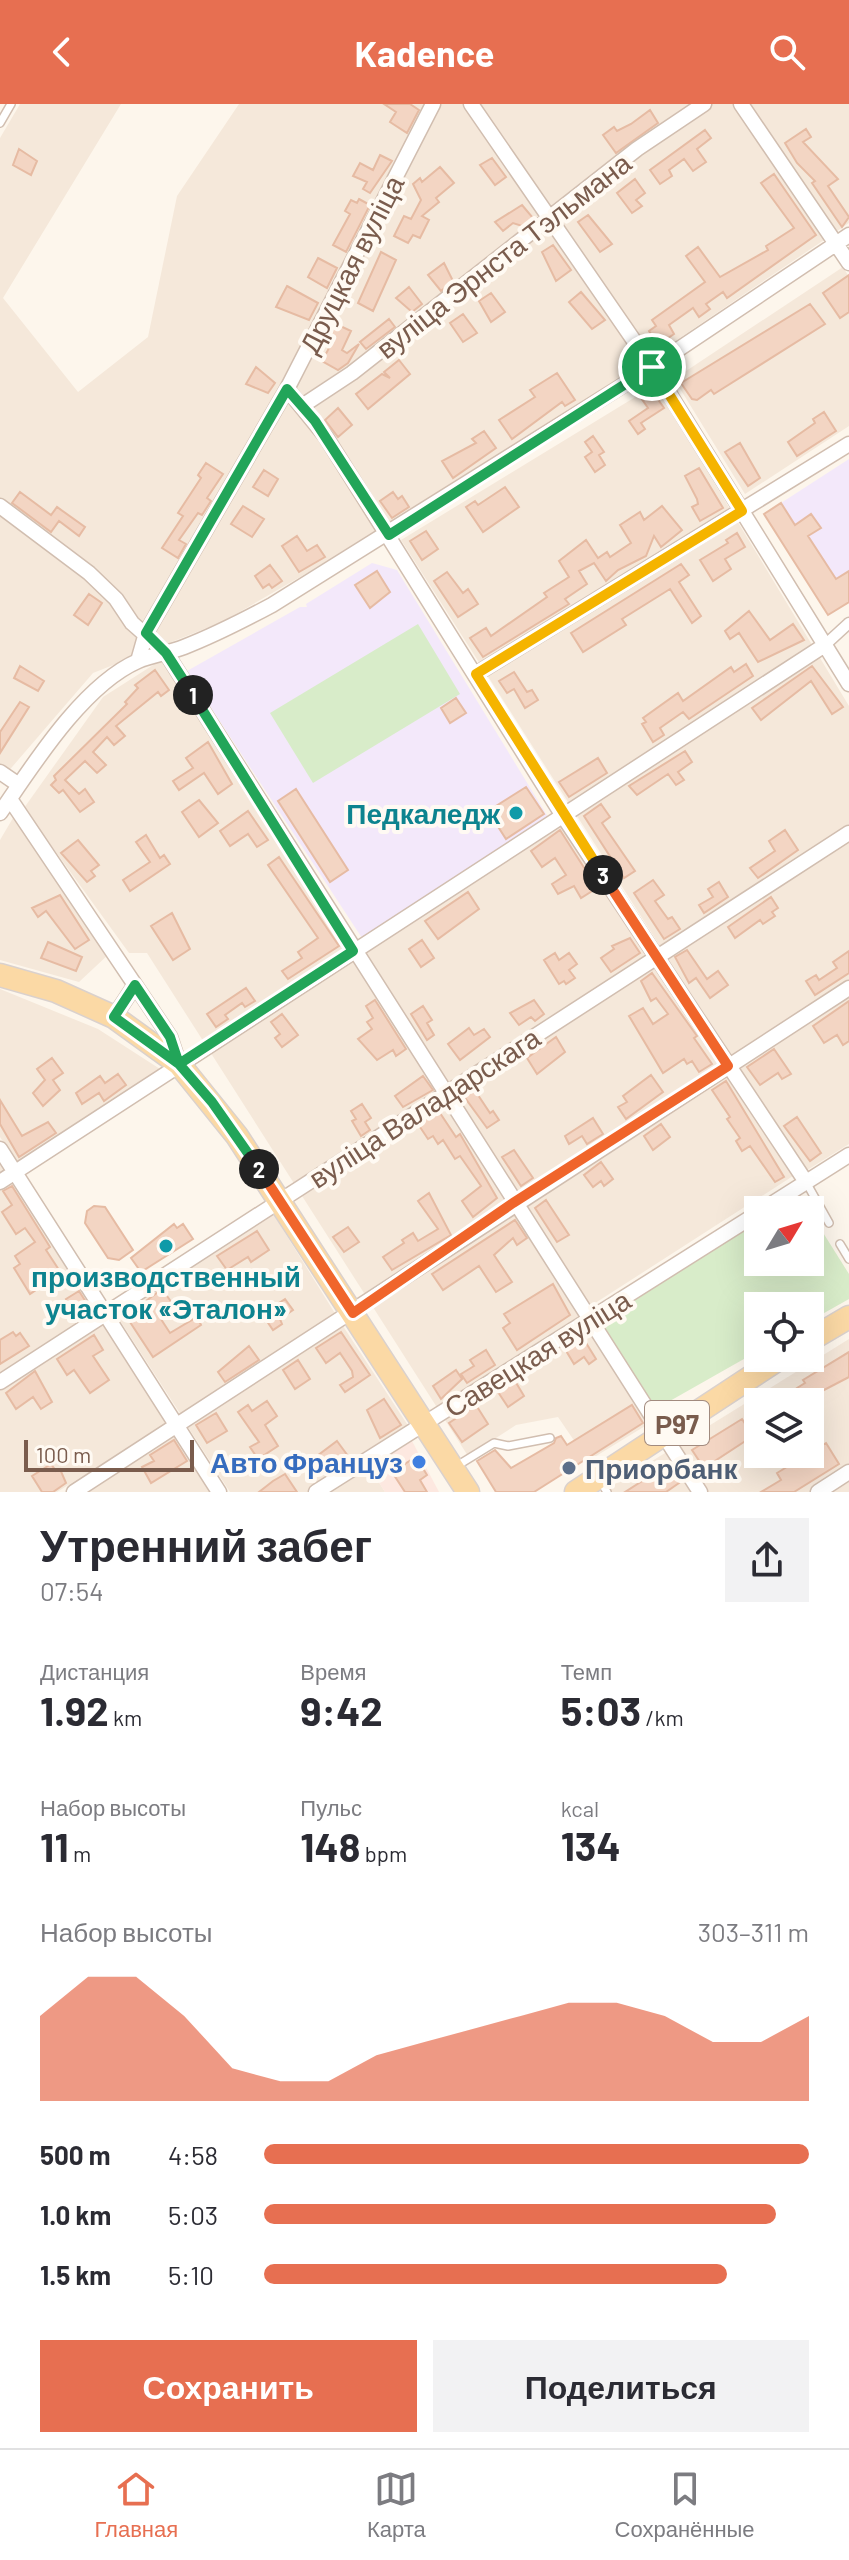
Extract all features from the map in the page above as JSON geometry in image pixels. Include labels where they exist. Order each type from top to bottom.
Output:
[{"type":"main road","points":[[0,975],[56,991],[114,1017],[179,1064],[212,1102],[279,1201],[468,1492]]},
{"type":"main road","points":[[824,1332],[849,1317]]},
{"type":"main road","name":"Р97","points":[[576,1492],[602,1484],[662,1433],[758,1372]]},
{"type":"street","name":"Друцкая вуліца","points":[[138,661],[146,633],[287,389],[433,104]]},
{"type":"street","points":[[471,104],[652,367],[849,684]]},
{"type":"street","name":"вуліца Эрнста Тэльмана","points":[[302,406],[352,373],[553,219],[637,149],[704,104]]},
{"type":"street","points":[[741,104],[843,239],[849,263]]},
{"type":"street","points":[[0,813],[91,694],[138,661],[232,627],[389,535],[652,367],[843,239]]},
{"type":"street","points":[[287,389],[302,406],[389,535],[563,816],[806,1182]]},
{"type":"street","points":[[476,674],[849,444]]},
{"type":"street","points":[[0,506],[89,573],[116,599],[132,623],[166,653],[513,1203],[700,1492]]},
{"type":"street","points":[[0,1182],[825,645],[849,623]]},
{"type":"street","points":[[0,772],[19,785]]},
{"type":"street","points":[[10,799],[170,1037],[179,1064]]},
{"type":"street","name":"вуліца Валадарскага","points":[[0,1382],[849,833]]},
{"type":"street","points":[[114,1017],[135,985]]},
{"type":"street","points":[[74,1492],[353,1313],[513,1203],[849,988]]},
{"type":"street","points":[[0,1149],[219,1492]]},
{"type":"street","name":"Савецкая вуліца","points":[[784,1196],[849,1155]]},
{"type":"street","name":"Савецкая вуліца","points":[[316,1492],[744,1221]]},
{"type":"street","points":[[818,1492],[849,1472]]},
{"type":"lane","points":[[0,123],[11,104]]},
{"type":"lane","points":[[806,1182],[829,1223]]},
{"type":"lane","points":[[840,1244],[849,1259]]},
{"type":"lane","points":[[453,1468],[494,1443],[508,1446],[550,1438]]},
{"type":"shaded area","points":[[20,104],[121,104],[3,298],[78,392],[148,337],[177,196],[239,104],[849,104],[849,223],[640,365],[392,524],[222,622],[93,673],[0,781],[0,138]]},
{"type":"shaded area","points":[[843,267],[849,277],[849,426],[745,494],[674,379]]},
{"type":"shaded area","points":[[655,385],[849,706],[849,1144],[804,1172],[401,540]]},
{"type":"shaded area","points":[[849,459],[849,601],[828,615],[764,514]]},
{"type":"shaded area","points":[[372,563],[397,570],[548,817],[362,938],[187,671],[300,607],[307,607],[306,604]]},
{"type":"shaded area","points":[[161,660],[650,1423],[588,1461],[558,1417],[516,1425],[468,1456],[147,953],[129,953],[24,808],[103,697]]},
{"type":"shaded area","points":[[13,818],[110,953],[79,982],[0,960],[0,840]]},
{"type":"shaded area","points":[[562,825],[793,1176],[762,1196],[744,1196],[744,1207],[589,1307],[362,954]]},
{"type":"shaded area","points":[[0,989],[98,1029],[160,1069],[17,1163],[0,1137]]},
{"type":"shaded area","points":[[0,1154],[170,1422],[57,1492],[0,1492]]},
{"type":"shaded area","points":[[272,1212],[336,1315],[183,1418],[117,1316]]},
{"type":"shaded area","points":[[341,1323],[409,1427],[307,1492],[230,1492],[186,1424]]},
{"type":"shaded area","points":[[849,1339],[849,1492],[602,1492],[744,1404],[744,1468],[824,1468],[824,1388],[770,1388],[796,1372],[824,1372],[824,1354]]},
{"type":"shaded area","points":[[178,1432],[217,1492],[87,1492]]},
{"type":"shaded area","points":[[412,1441],[439,1492],[385,1492],[370,1468]]},
{"type":"shaded area","points":[[370,1468],[385,1492],[332,1492]]},
{"type":"green space","points":[[418,624],[460,694],[313,783],[270,713]]},
{"type":"green space","points":[[744,1229],[744,1276],[824,1276],[824,1234],[849,1274],[849,1299],[824,1313],[824,1292],[744,1292],[744,1359],[654,1410],[597,1322]]},
{"type":"building","points":[[384,104],[410,104],[419,110],[407,133],[390,122],[396,112]]},
{"type":"building","points":[[650,110],[658,123],[616,153],[603,135],[614,127],[617,131],[631,124]]},
{"type":"building","points":[[806,129],[811,137],[803,142],[838,179],[828,186],[849,217],[842,227],[812,183],[815,181],[797,163],[785,143]]},
{"type":"building","points":[[705,130],[711,138],[697,149],[706,162],[693,171],[684,159],[669,170],[672,176],[660,184],[650,170]]},
{"type":"building","points":[[19,149],[37,161],[31,175],[13,165]]},
{"type":"building","points":[[380,155],[392,161],[370,193],[363,189],[367,182],[353,176],[360,163],[373,170]]},
{"type":"building","points":[[492,158],[506,177],[495,185],[480,165]]},
{"type":"building","points":[[440,167],[454,183],[436,198],[439,202],[422,216],[429,220],[420,238],[413,235],[408,243],[394,236],[404,216],[411,219],[421,200],[413,184],[420,178],[422,182]]},
{"type":"building","points":[[774,174],[816,235],[727,298],[723,292],[706,304],[710,309],[699,317],[693,308],[669,325],[674,334],[658,345],[649,331],[656,326],[652,320],[705,282],[686,256],[698,247],[720,277],[768,250],[766,246],[794,228],[761,183]]},
{"type":"building","points":[[635,179],[645,193],[636,200],[642,206],[632,213],[617,193]]},
{"type":"building","points":[[359,199],[370,205],[346,252],[333,245],[350,214],[345,211],[351,200],[357,203]]},
{"type":"building","points":[[522,205],[533,218],[522,226],[513,223],[503,231],[495,222]]},
{"type":"building","points":[[588,215],[612,244],[600,252],[578,222]]},
{"type":"building","points":[[553,245],[571,270],[556,281],[542,252]]},
{"type":"building","points":[[381,252],[396,260],[373,311],[358,303]]},
{"type":"building","points":[[318,258],[337,268],[327,288],[308,277]]},
{"type":"building","points":[[444,263],[453,281],[441,291],[428,275]]},
{"type":"building","points":[[849,275],[849,312],[840,318],[823,293]]},
{"type":"building","points":[[287,286],[318,303],[309,320],[276,307]]},
{"type":"building","points":[[409,287],[422,304],[412,312],[396,298]]},
{"type":"building","points":[[581,292],[605,320],[592,329],[569,302]]},
{"type":"building","points":[[491,293],[505,312],[491,322],[479,301]]},
{"type":"building","points":[[810,304],[825,324],[714,394],[711,390],[697,400],[692,399],[681,383]]},
{"type":"building","points":[[463,314],[477,333],[463,342],[450,323]]},
{"type":"building","points":[[389,319],[395,327],[366,349],[360,342]]},
{"type":"building","points":[[336,324],[351,331],[342,350],[347,353],[359,344],[348,363],[338,370],[322,361],[335,337],[331,335]]},
{"type":"building","points":[[399,360],[410,374],[368,409],[356,394],[382,374],[390,378],[384,372]]},
{"type":"building","points":[[256,367],[275,383],[268,393],[246,384]]},
{"type":"building","points":[[557,373],[575,400],[565,406],[562,402],[512,439],[499,420],[535,397],[530,390]]},
{"type":"building","points":[[652,391],[664,408],[641,423],[645,429],[638,434],[629,421],[648,408],[641,398]]},
{"type":"building","points":[[338,408],[352,425],[338,437],[325,420]]},
{"type":"building","points":[[824,412],[836,431],[797,456],[788,442],[815,423],[813,419]]},
{"type":"building","points":[[484,431],[496,448],[453,478],[442,461],[476,443],[472,439]]},
{"type":"building","points":[[593,436],[604,452],[599,455],[605,465],[595,472],[585,457],[592,452],[585,442]]},
{"type":"building","points":[[740,443],[760,478],[748,486],[725,452]]},
{"type":"building","points":[[206,463],[223,474],[207,498],[211,501],[202,515],[198,513],[179,540],[186,544],[178,558],[162,548],[183,516],[178,513],[201,478],[198,475]]},
{"type":"building","points":[[699,468],[723,508],[700,521],[692,507],[698,504],[697,499],[685,476]]},
{"type":"building","points":[[264,470],[278,479],[268,496],[253,487]]},
{"type":"building","points":[[505,487],[519,507],[483,532],[466,507],[475,501],[478,505]]},
{"type":"building","points":[[20,492],[51,515],[57,507],[85,527],[79,536],[59,521],[51,532],[12,503]]},
{"type":"building","points":[[393,492],[398,499],[402,496],[409,507],[392,518],[380,501]]},
{"type":"building","points":[[781,503],[795,525],[811,514],[821,528],[808,536],[836,579],[849,571],[849,602],[828,615],[764,514]]},
{"type":"building","points":[[243,506],[264,519],[252,537],[231,524]]},
{"type":"building","points":[[662,506],[682,530],[661,547],[654,536],[646,556],[618,570],[606,581],[594,563],[579,571],[587,584],[565,599],[569,604],[483,657],[470,638],[486,628],[491,636],[547,597],[544,593],[569,577],[559,561],[586,540],[598,558],[607,552],[610,557],[631,543],[620,525],[640,512],[644,520]]},
{"type":"building","points":[[426,531],[438,549],[422,560],[410,541]]},
{"type":"building","points":[[737,533],[745,547],[725,559],[731,569],[713,581],[700,560],[728,543],[726,540]]},
{"type":"building","points":[[297,536],[307,551],[317,545],[325,557],[299,572],[282,546]]},
{"type":"building","points":[[681,564],[689,575],[679,582],[701,616],[692,623],[670,589],[622,619],[626,625],[583,652],[571,633]]},
{"type":"building","points":[[270,565],[282,581],[272,588],[269,584],[263,588],[255,576]]},
{"type":"building","points":[[377,571],[390,592],[370,608],[355,585]]},
{"type":"building","points":[[447,572],[463,593],[468,589],[478,604],[458,617],[434,581]]},
{"type":"building","points":[[89,594],[102,603],[88,625],[74,615]]},
{"type":"building","points":[[749,611],[770,640],[793,624],[804,640],[758,662],[739,633],[730,639],[725,631]]},
{"type":"building","points":[[746,664],[753,676],[689,719],[683,712],[660,728],[664,735],[653,742],[642,724],[646,722],[643,718],[678,693],[683,701],[731,667],[734,672]]},
{"type":"building","points":[[20,666],[44,681],[38,691],[14,678]]},
{"type":"building","points":[[812,666],[843,707],[832,714],[811,681],[761,720],[752,708]]},
{"type":"building","points":[[155,670],[169,690],[161,696],[158,692],[116,726],[125,736],[114,745],[107,737],[93,752],[106,765],[97,773],[85,761],[65,780],[79,794],[85,789],[94,802],[80,812],[63,790],[59,793],[51,785],[56,780],[54,776],[127,704],[125,702],[138,688],[135,685]]},
{"type":"building","points":[[514,672],[527,692],[532,690],[538,700],[525,708],[514,689],[507,693],[499,681]]},
{"type":"building","points":[[456,698],[466,713],[450,723],[441,708]]},
{"type":"building","points":[[20,702],[29,707],[0,753],[0,732]]},
{"type":"building","points":[[208,742],[232,784],[218,794],[204,773],[179,790],[173,781],[193,768],[186,758]]},
{"type":"building","points":[[685,751],[692,762],[678,772],[684,780],[676,785],[668,774],[637,795],[629,786]]},
{"type":"building","points":[[598,758],[607,773],[569,797],[559,782]]},
{"type":"building","name":"Педкаледж","points":[[526,787],[544,814],[506,839],[488,811]]},
{"type":"building","points":[[296,789],[348,870],[330,882],[278,801]]},
{"type":"building","points":[[199,800],[218,823],[199,837],[182,812]]},
{"type":"building","points":[[601,804],[610,817],[602,823],[635,871],[624,878],[584,816]]},
{"type":"building","points":[[248,811],[268,840],[257,847],[248,834],[230,846],[220,831]]},
{"type":"building","points":[[560,830],[597,888],[581,898],[574,886],[558,894],[552,884],[566,875],[555,858],[542,867],[531,851]]},
{"type":"building","points":[[785,830],[798,850],[758,878],[750,868],[775,851],[769,841]]},
{"type":"building","points":[[146,835],[160,858],[164,855],[170,864],[130,891],[123,880],[150,862],[136,842]]},
{"type":"building","points":[[78,840],[99,865],[91,871],[95,876],[87,882],[61,853]]},
{"type":"building","points":[[279,857],[339,946],[288,979],[282,971],[302,958],[298,952],[318,938],[268,865]]},
{"type":"building","points":[[653,880],[664,895],[655,901],[680,929],[664,939],[634,893]]},
{"type":"building","points":[[719,882],[728,897],[704,913],[699,905],[713,897],[708,889]]},
{"type":"building","points":[[468,892],[479,909],[438,939],[425,921]]},
{"type":"building","points":[[60,895],[89,940],[75,949],[46,911],[38,917],[32,908]]},
{"type":"building","points":[[771,897],[778,908],[772,912],[775,916],[763,924],[760,920],[735,938],[728,927]]},
{"type":"building","points":[[172,913],[190,949],[173,960],[151,926]]},
{"type":"building","points":[[630,938],[640,953],[611,972],[601,958],[614,949],[612,946]]},
{"type":"building","points":[[422,940],[434,958],[421,967],[409,949]]},
{"type":"building","points":[[48,942],[82,957],[76,971],[41,958]]},
{"type":"building","points":[[687,950],[707,979],[718,971],[728,985],[710,998],[696,978],[689,983],[675,957]]},
{"type":"building","points":[[849,951],[849,973],[815,995],[806,981],[816,975],[819,980],[837,968],[833,962]]},
{"type":"building","points":[[555,953],[559,960],[569,953],[577,964],[569,970],[575,978],[566,984],[564,981],[559,984],[544,960]]},
{"type":"building","points":[[652,973],[697,1036],[694,1038],[712,1064],[699,1072],[692,1061],[687,1064],[684,1059],[663,1073],[629,1016],[643,1008],[653,1024],[668,1014],[656,998],[651,1001],[641,981]]},
{"type":"building","points":[[246,988],[255,1001],[245,1007],[242,1003],[225,1015],[228,1019],[216,1027],[207,1014]]},
{"type":"building","points":[[375,1000],[406,1049],[396,1056],[393,1050],[377,1060],[358,1039],[372,1029],[367,1022],[373,1018],[366,1006]]},
{"type":"building","points":[[534,1000],[544,1014],[535,1021],[531,1017],[519,1025],[510,1013]]},
{"type":"building","points":[[849,1001],[849,1041],[843,1045],[837,1035],[824,1043],[813,1026]]},
{"type":"building","points":[[423,1006],[432,1020],[427,1023],[434,1035],[427,1040],[411,1014]]},
{"type":"building","points":[[282,1014],[298,1035],[282,1047],[275,1038],[280,1034],[271,1022]]},
{"type":"building","points":[[469,1028],[474,1035],[484,1029],[490,1037],[460,1060],[448,1044]]},
{"type":"building","points":[[556,1037],[565,1052],[537,1074],[527,1058]]},
{"type":"building","points":[[774,1049],[791,1074],[782,1079],[778,1073],[760,1085],[747,1067]]},
{"type":"building","points":[[52,1058],[63,1073],[53,1080],[60,1090],[43,1106],[33,1093],[45,1080],[37,1069]]},
{"type":"building","points":[[118,1074],[126,1085],[104,1101],[99,1093],[82,1104],[76,1093],[100,1076],[105,1083]]},
{"type":"building","points":[[651,1075],[663,1092],[626,1119],[618,1107],[627,1102],[623,1096]]},
{"type":"building","points":[[423,1076],[433,1090],[403,1107],[395,1096]]},
{"type":"building","points":[[726,1081],[784,1177],[775,1182],[750,1146],[742,1151],[736,1141],[740,1138],[712,1090]]},
{"type":"building","points":[[474,1089],[490,1113],[493,1111],[499,1120],[487,1128],[463,1095]]},
{"type":"building","points":[[0,1100],[22,1136],[48,1122],[56,1133],[19,1157],[0,1124]]},
{"type":"building","points":[[362,1104],[371,1118],[365,1122],[370,1130],[361,1136],[352,1121],[356,1119],[351,1111]]},
{"type":"building","points":[[438,1110],[456,1137],[460,1134],[497,1198],[473,1217],[462,1201],[481,1186],[460,1156],[455,1159],[443,1140],[438,1144],[433,1136],[428,1139],[418,1124]]},
{"type":"building","points":[[797,1117],[821,1153],[810,1161],[784,1126]]},
{"type":"building","points":[[593,1118],[603,1134],[587,1144],[582,1136],[569,1144],[565,1136]]},
{"type":"building","points":[[661,1124],[670,1137],[653,1150],[644,1136]]},
{"type":"building","points":[[514,1150],[533,1178],[521,1186],[502,1157]]},
{"type":"building","points":[[601,1162],[613,1179],[604,1186],[601,1181],[593,1187],[584,1175]]},
{"type":"building","points":[[12,1186],[50,1247],[46,1250],[61,1273],[30,1294],[14,1268],[20,1264],[15,1256],[35,1242],[25,1228],[16,1234],[2,1212],[12,1205],[3,1191]]},
{"type":"building","points":[[429,1193],[451,1235],[392,1270],[383,1257],[404,1243],[402,1240],[413,1233],[418,1241],[438,1229],[418,1201]]},
{"type":"building","points":[[546,1200],[569,1235],[557,1242],[535,1208]]},
{"type":"building","points":[[94,1206],[105,1207],[133,1250],[119,1260],[108,1258],[85,1223],[87,1211]]},
{"type":"building","points":[[515,1220],[527,1238],[517,1245],[513,1238],[494,1255],[512,1282],[496,1292],[479,1266],[443,1290],[432,1274]]},
{"type":"building","name":"производственный участок «Эталон»","points":[[174,1224],[177,1228],[183,1224],[193,1239],[141,1272],[131,1258]]},
{"type":"building","points":[[348,1227],[359,1242],[344,1252],[333,1237]]},
{"type":"building","points":[[257,1231],[269,1250],[251,1262],[248,1257],[227,1270],[217,1256]]},
{"type":"building","points":[[553,1284],[570,1315],[517,1350],[503,1328],[510,1323],[504,1314]]},
{"type":"building","points":[[162,1289],[172,1303],[157,1313],[170,1333],[197,1317],[201,1325],[153,1357],[126,1316]]},
{"type":"building","points":[[79,1291],[91,1310],[78,1319],[66,1299]]},
{"type":"building","points":[[285,1299],[293,1310],[280,1319],[282,1324],[273,1330],[262,1314]]},
{"type":"building","points":[[13,1332],[16,1336],[20,1333],[29,1346],[0,1364],[0,1340]]},
{"type":"building","points":[[341,1332],[370,1375],[345,1392],[340,1385],[353,1377],[352,1371],[340,1353],[326,1363],[316,1348]]},
{"type":"building","points":[[94,1335],[103,1350],[93,1356],[109,1380],[90,1393],[74,1370],[67,1375],[57,1359]]},
{"type":"building","points":[[583,1338],[596,1359],[589,1364],[584,1357],[574,1364],[565,1349]]},
{"type":"building","points":[[249,1346],[259,1360],[225,1382],[218,1372]]},
{"type":"building","points":[[486,1350],[495,1365],[467,1383],[461,1374],[474,1366],[470,1360]]},
{"type":"building","points":[[849,1352],[849,1377],[824,1390],[797,1388],[816,1372],[824,1372],[824,1367]]},
{"type":"building","points":[[298,1360],[310,1379],[295,1389],[283,1370]]},
{"type":"building","points":[[456,1370],[462,1379],[441,1399],[433,1386]]},
{"type":"building","points":[[35,1371],[52,1402],[41,1409],[33,1397],[16,1409],[6,1393]]},
{"type":"building","points":[[515,1381],[524,1396],[508,1407],[498,1392]]},
{"type":"building","points":[[384,1399],[401,1425],[380,1438],[367,1410]]},
{"type":"building","points":[[267,1401],[277,1416],[265,1425],[278,1446],[258,1459],[250,1447],[259,1442],[238,1412],[248,1405],[252,1411]]},
{"type":"building","points":[[476,1405],[488,1424],[462,1442],[449,1423]]},
{"type":"building","points":[[632,1405],[643,1423],[534,1492],[496,1492],[477,1461],[495,1450],[511,1468],[554,1443],[556,1438],[561,1436],[567,1445]]},
{"type":"building","points":[[216,1413],[227,1431],[207,1443],[196,1425]]},
{"type":"building","points":[[742,1419],[744,1422],[744,1442],[704,1468],[692,1450]]},
{"type":"building","points":[[174,1440],[187,1461],[151,1483],[142,1467],[154,1461],[150,1455]]},
{"type":"building","points":[[337,1441],[348,1456],[323,1472],[313,1459]]},
{"type":"building","points":[[824,1444],[839,1464],[794,1492],[761,1492],[781,1480],[777,1473],[785,1468],[824,1468]]},
{"type":"building","points":[[416,1457],[427,1475],[420,1480],[427,1492],[405,1492],[392,1472]]},
{"type":"building","points":[[51,1464],[56,1471],[60,1469],[66,1483],[53,1492],[42,1492],[32,1476]]},
{"type":"building","points":[[667,1465],[679,1483],[666,1492],[625,1492]]},
{"type":"building","points":[[285,1474],[297,1492],[259,1492],[273,1481]]},
{"type":"place","name":"Педкаледж","points":[[516,813]]},
{"type":"place","name":"производственный участок «Эталон»","points":[[166,1246]]},
{"type":"place","name":"Авто Француз","points":[[419,1462]]},
{"type":"place","name":"Приорбанк","points":[[569,1468]]},
{"type":"route","points":[[652,367],[389,535],[315,421],[287,389],[146,633],[166,653],[353,951],[179,1064],[157,1045],[114,1017],[135,985],[170,1037],[179,1064],[237,1136],[353,1313],[513,1203],[728,1066],[563,816],[476,674],[742,511],[652,367]]}]
